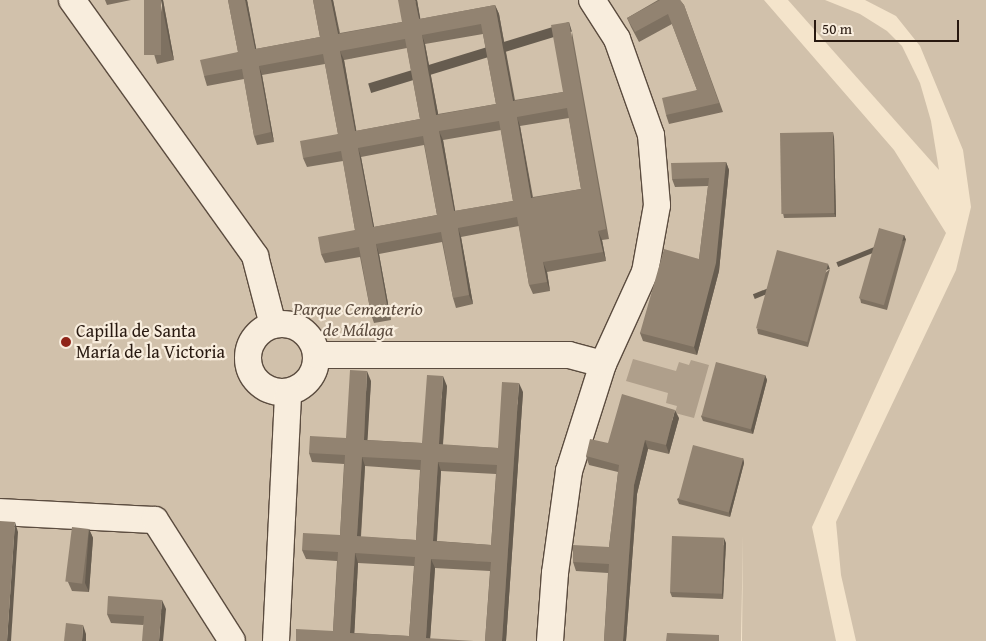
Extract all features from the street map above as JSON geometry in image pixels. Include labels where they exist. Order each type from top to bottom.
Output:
[{"type":"lane","points":[[72,0],[255,256],[273,325]]},
{"type":"lane","points":[[550,641],[554,573],[569,471],[603,364],[646,272],[657,205],[651,135],[618,39],[592,0]]},
{"type":"lane","points":[[288,324],[302,330],[312,341],[317,355],[310,380],[300,388],[288,393],[255,392],[250,373],[249,351],[259,332],[273,325],[288,324]]},
{"type":"lane","points":[[317,355],[569,355],[603,364]]},
{"type":"lane","points":[[276,641],[270,598],[278,445],[288,393]]},
{"type":"lane","points":[[0,512],[155,520],[232,641]]},
{"type":"green space","name":"Parque Cementerio de Málaga","points":[[0,0],[764,0],[894,150],[946,233],[812,527],[836,641],[742,641],[743,535],[741,641],[0,641]]},
{"type":"green space","points":[[788,0],[825,0],[860,14],[887,31],[902,46],[920,83],[931,121],[939,170]]},
{"type":"green space","points":[[865,0],[986,0],[986,641],[856,641],[841,575],[836,522],[956,270],[971,207],[963,150],[920,46],[896,16]]},
{"type":"shaded area","points":[[633,359],[676,371],[679,362],[689,365],[691,360],[709,365],[694,418],[675,413],[677,406],[666,403],[668,393],[626,381]]},
{"type":"building","points":[[144,0],[161,0],[161,55],[144,55]]},
{"type":"building","points":[[228,0],[245,0],[255,49],[320,37],[313,0],[331,0],[338,34],[402,22],[398,0],[415,0],[419,19],[495,5],[513,101],[563,92],[551,25],[569,22],[606,229],[598,231],[603,252],[543,262],[547,282],[529,285],[517,217],[458,228],[469,295],[453,298],[441,232],[376,244],[388,311],[371,314],[359,247],[321,254],[318,237],[355,230],[341,151],[303,158],[300,141],[338,134],[323,54],[259,66],[271,132],[254,136],[242,69],[204,76],[200,60],[238,52]],"holes":[[[481,24],[496,104],[436,115],[422,35]],[[405,39],[420,119],[355,131],[340,51]],[[567,108],[581,189],[531,198],[517,117]],[[499,121],[513,201],[454,211],[439,131]],[[423,136],[437,215],[373,227],[358,148]]]},
{"type":"building","points":[[660,0],[680,0],[684,5],[719,103],[666,115],[662,98],[697,90],[668,14],[635,32],[627,18]]},
{"type":"building","points":[[833,132],[834,213],[781,214],[780,133]]},
{"type":"building","points":[[726,162],[716,263],[694,347],[640,333],[664,249],[699,259],[709,178],[672,179],[671,163]]},
{"type":"building","points":[[879,228],[904,235],[884,305],[859,298]]},
{"type":"building","points":[[777,250],[828,264],[807,342],[756,328]]},
{"type":"building","points":[[716,362],[765,375],[751,429],[702,416]]},
{"type":"building","points":[[350,370],[367,371],[364,440],[422,443],[427,375],[443,376],[439,444],[498,448],[502,382],[519,383],[502,641],[485,641],[491,562],[431,559],[426,638],[474,641],[296,641],[296,629],[333,631],[338,552],[302,550],[303,533],[340,535],[345,455],[309,453],[310,436],[346,438]],"holes":[[[362,457],[421,460],[416,540],[357,536]],[[438,462],[497,465],[491,545],[433,541]],[[355,553],[415,557],[409,636],[350,633]]]},
{"type":"building","points":[[622,394],[675,410],[666,445],[645,440],[634,485],[623,641],[604,641],[609,564],[573,562],[573,545],[609,547],[619,465],[586,456],[590,439],[608,443]]},
{"type":"building","points":[[693,445],[743,458],[729,513],[679,499]]},
{"type":"building","points":[[0,521],[15,522],[7,641],[0,641]]},
{"type":"building","points":[[72,527],[89,529],[82,584],[65,582]]},
{"type":"building","points":[[672,536],[724,538],[722,594],[670,592]]},
{"type":"building","points":[[108,596],[162,600],[159,641],[142,641],[144,616],[107,614]]},
{"type":"building","points":[[66,623],[83,625],[82,641],[64,641]]},
{"type":"building","points":[[667,633],[719,635],[719,641],[666,641]]},
{"type":"place","name":"Capilla de Santa María de la Victoria","points":[[66,342]]}]
